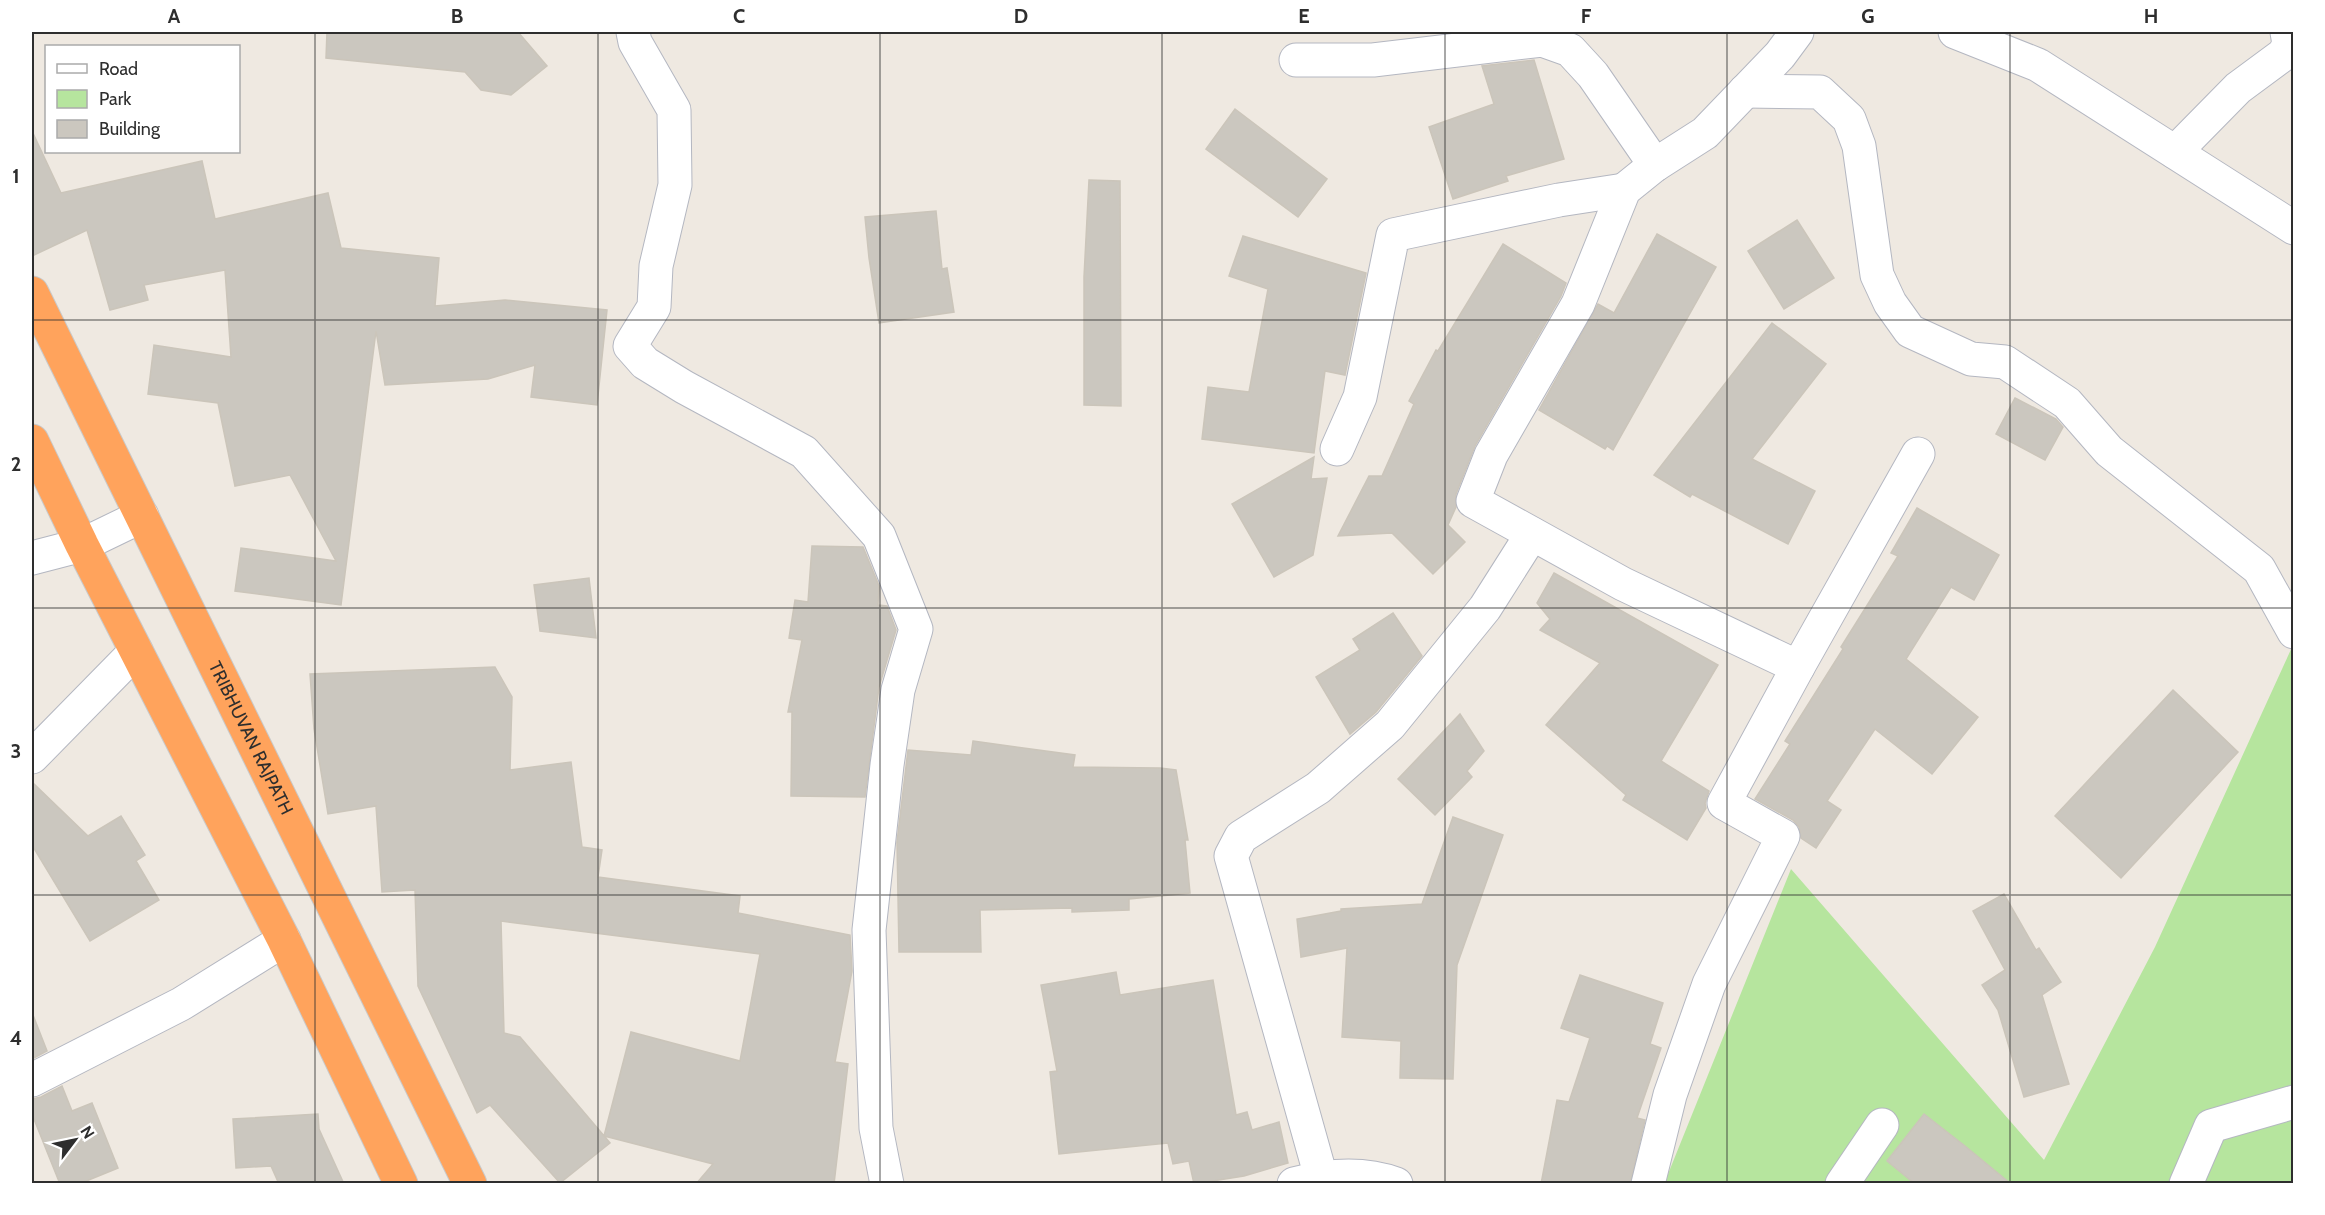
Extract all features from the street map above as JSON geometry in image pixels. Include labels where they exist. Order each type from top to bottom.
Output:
[{"type":"highway","name":"TRIBHUVAN RAJPATH","points":[[32,293],[470,1184]]},
{"type":"highway","points":[[32,441],[82,545],[284,940],[401,1184]]},
{"type":"street","points":[[633,32],[635,42],[674,110],[675,184],[656,266],[654,307],[630,346],[645,363],[684,387],[804,452],[879,536],[916,629],[898,690],[887,765],[869,930],[876,1128],[887,1184]]},
{"type":"street","points":[[1797,32],[1780,55],[1706,133],[1655,165],[1624,190],[1578,304],[1491,455],[1473,501],[1623,584],[1797,667]]},
{"type":"street","points":[[1955,32],[2038,64],[2294,228]]},
{"type":"street","points":[[2175,152],[2238,88],[2284,54],[2289,44],[2287,32]]},
{"type":"street","points":[[1296,60],[1373,60],[1542,40],[1570,50],[1586,66],[1655,165]]},
{"type":"street","points":[[1745,91],[1820,92],[1849,119],[1859,146],[1877,274],[1890,303],[1910,331],[1971,358],[2005,362],[2067,403],[2109,451],[2259,569],[2294,632]]},
{"type":"street","points":[[1337,449],[1360,397],[1393,235],[1559,200],[1624,190]]},
{"type":"street","points":[[1648,1184],[1670,1095],[1709,984],[1783,836],[1724,803],[1797,667],[1918,454]]},
{"type":"street","points":[[32,558],[82,545],[142,516]]},
{"type":"street","points":[[1396,1184],[1376,1176],[1307,1180],[1231,856],[1241,837],[1318,788],[1390,725],[1485,608],[1532,534]]},
{"type":"street","points":[[32,757],[136,651]]},
{"type":"street","points":[[32,1080],[181,1004],[284,940]]},
{"type":"street","points":[[2186,1184],[2211,1126],[2294,1102]]},
{"type":"street","points":[[1842,1184],[1882,1125]]},
{"type":"green space","points":[[2293,645],[2293,1183],[1664,1184],[1791,869],[2044,1160],[2155,947]]},
{"type":"building","points":[[327,32],[518,32],[547,66],[511,95],[481,90],[465,72],[326,58]]},
{"type":"building","points":[[1534,60],[1564,159],[1506,176],[1508,181],[1453,199],[1429,127],[1494,104],[1482,66]]},
{"type":"building","points":[[1235,109],[1327,179],[1298,217],[1206,149]]},
{"type":"building","points":[[32,131],[61,193],[202,161],[215,219],[328,193],[341,248],[439,258],[435,306],[505,300],[607,310],[597,405],[531,397],[535,365],[488,379],[385,385],[376,331],[341,605],[235,591],[241,548],[336,561],[290,475],[235,486],[218,403],[148,394],[154,345],[231,357],[225,270],[144,285],[148,300],[110,310],[87,230],[32,256]]},
{"type":"building","points":[[1089,180],[1120,181],[1121,406],[1084,405],[1084,277]]},
{"type":"building","points":[[936,211],[942,269],[947,268],[954,312],[879,323],[865,217]]},
{"type":"building","points":[[1797,220],[1834,278],[1784,309],[1748,251]]},
{"type":"building","points":[[1657,234],[1716,267],[1613,450],[1607,446],[1605,449],[1539,410],[1598,304],[1614,313]]},
{"type":"building","points":[[1243,236],[1366,273],[1345,375],[1325,371],[1314,453],[1202,439],[1208,387],[1249,392],[1268,289],[1229,276]]},
{"type":"building","points":[[1503,244],[1566,283],[1561,296],[1475,446],[1456,494],[1456,507],[1448,525],[1465,542],[1433,574],[1392,533],[1338,536],[1369,476],[1382,476],[1414,404],[1409,401],[1436,350],[1438,351]]},
{"type":"building","points":[[1772,323],[1826,364],[1752,459],[1815,491],[1788,544],[1692,494],[1690,497],[1654,475]]},
{"type":"building","points":[[2015,398],[2056,419],[2063,427],[2045,460],[1996,434]]},
{"type":"building","points":[[1314,457],[1311,479],[1327,478],[1313,555],[1274,577],[1232,504]]},
{"type":"building","points":[[1917,508],[1999,555],[1974,600],[1951,587],[1906,659],[1978,717],[1932,774],[1875,729],[1827,801],[1841,810],[1816,848],[1801,838],[1799,827],[1793,820],[1755,799],[1790,744],[1785,741],[1898,556],[1891,553]]},
{"type":"building","points":[[812,546],[863,547],[879,586],[878,605],[887,606],[896,630],[879,687],[865,797],[791,796],[792,712],[788,712],[802,640],[789,638],[795,600],[808,602]]},
{"type":"building","points":[[1554,573],[1718,665],[1661,761],[1709,791],[1705,803],[1706,808],[1687,840],[1623,800],[1626,795],[1546,725],[1600,663],[1540,630],[1550,619],[1537,603]]},
{"type":"building","points":[[589,578],[596,638],[540,631],[534,585]]},
{"type":"building","points":[[1393,613],[1422,656],[1376,712],[1350,734],[1316,677],[1360,650],[1353,639]]},
{"type":"building","points":[[495,667],[512,697],[510,770],[571,762],[582,847],[602,850],[598,877],[740,896],[738,913],[850,935],[852,971],[835,1062],[848,1064],[834,1184],[696,1184],[713,1164],[604,1136],[610,1143],[560,1183],[490,1105],[477,1113],[418,986],[415,890],[382,892],[376,806],[328,814],[314,729],[310,674]],"holes":[[[501,921],[760,954],[740,1061],[631,1032],[604,1136],[520,1037],[504,1033]]]},
{"type":"building","points":[[2173,690],[2238,752],[2121,878],[2055,816]]},
{"type":"building","points":[[1460,714],[1484,751],[1467,771],[1472,777],[1435,815],[1398,779]]},
{"type":"building","points":[[973,741],[1075,755],[1073,767],[1176,770],[1188,840],[1185,840],[1190,893],[1129,899],[1129,910],[1072,912],[1072,908],[980,910],[981,952],[899,952],[897,842],[908,750],[971,755]]},
{"type":"building","points":[[32,782],[88,836],[121,816],[145,855],[136,861],[159,900],[90,941],[32,845]]},
{"type":"building","points":[[1453,817],[1503,835],[1457,965],[1453,1079],[1400,1078],[1401,1041],[1342,1037],[1347,948],[1301,957],[1297,919],[1341,911],[1341,909],[1422,904]]},
{"type":"building","points":[[2004,894],[2036,950],[2039,948],[2061,982],[2042,995],[2069,1084],[2024,1097],[1998,1010],[1982,985],[2005,970],[1973,911]]},
{"type":"building","points":[[1116,972],[1120,995],[1213,980],[1236,1115],[1247,1112],[1252,1130],[1279,1122],[1288,1163],[1244,1176],[1194,1184],[1189,1161],[1173,1164],[1168,1143],[1059,1154],[1050,1072],[1057,1071],[1041,985]]},
{"type":"building","points":[[1580,975],[1663,1003],[1650,1044],[1661,1048],[1637,1118],[1645,1120],[1630,1184],[1541,1184],[1557,1100],[1569,1102],[1590,1038],[1561,1028]]},
{"type":"building","points":[[32,1016],[47,1051],[32,1059]]},
{"type":"building","points":[[62,1086],[72,1111],[92,1103],[118,1168],[79,1184],[60,1184],[32,1114],[32,1099]]},
{"type":"building","points":[[318,1114],[319,1129],[344,1184],[279,1184],[271,1166],[236,1168],[233,1119]]},
{"type":"building","points":[[1924,1114],[2011,1184],[1915,1184],[1887,1161]]}]
